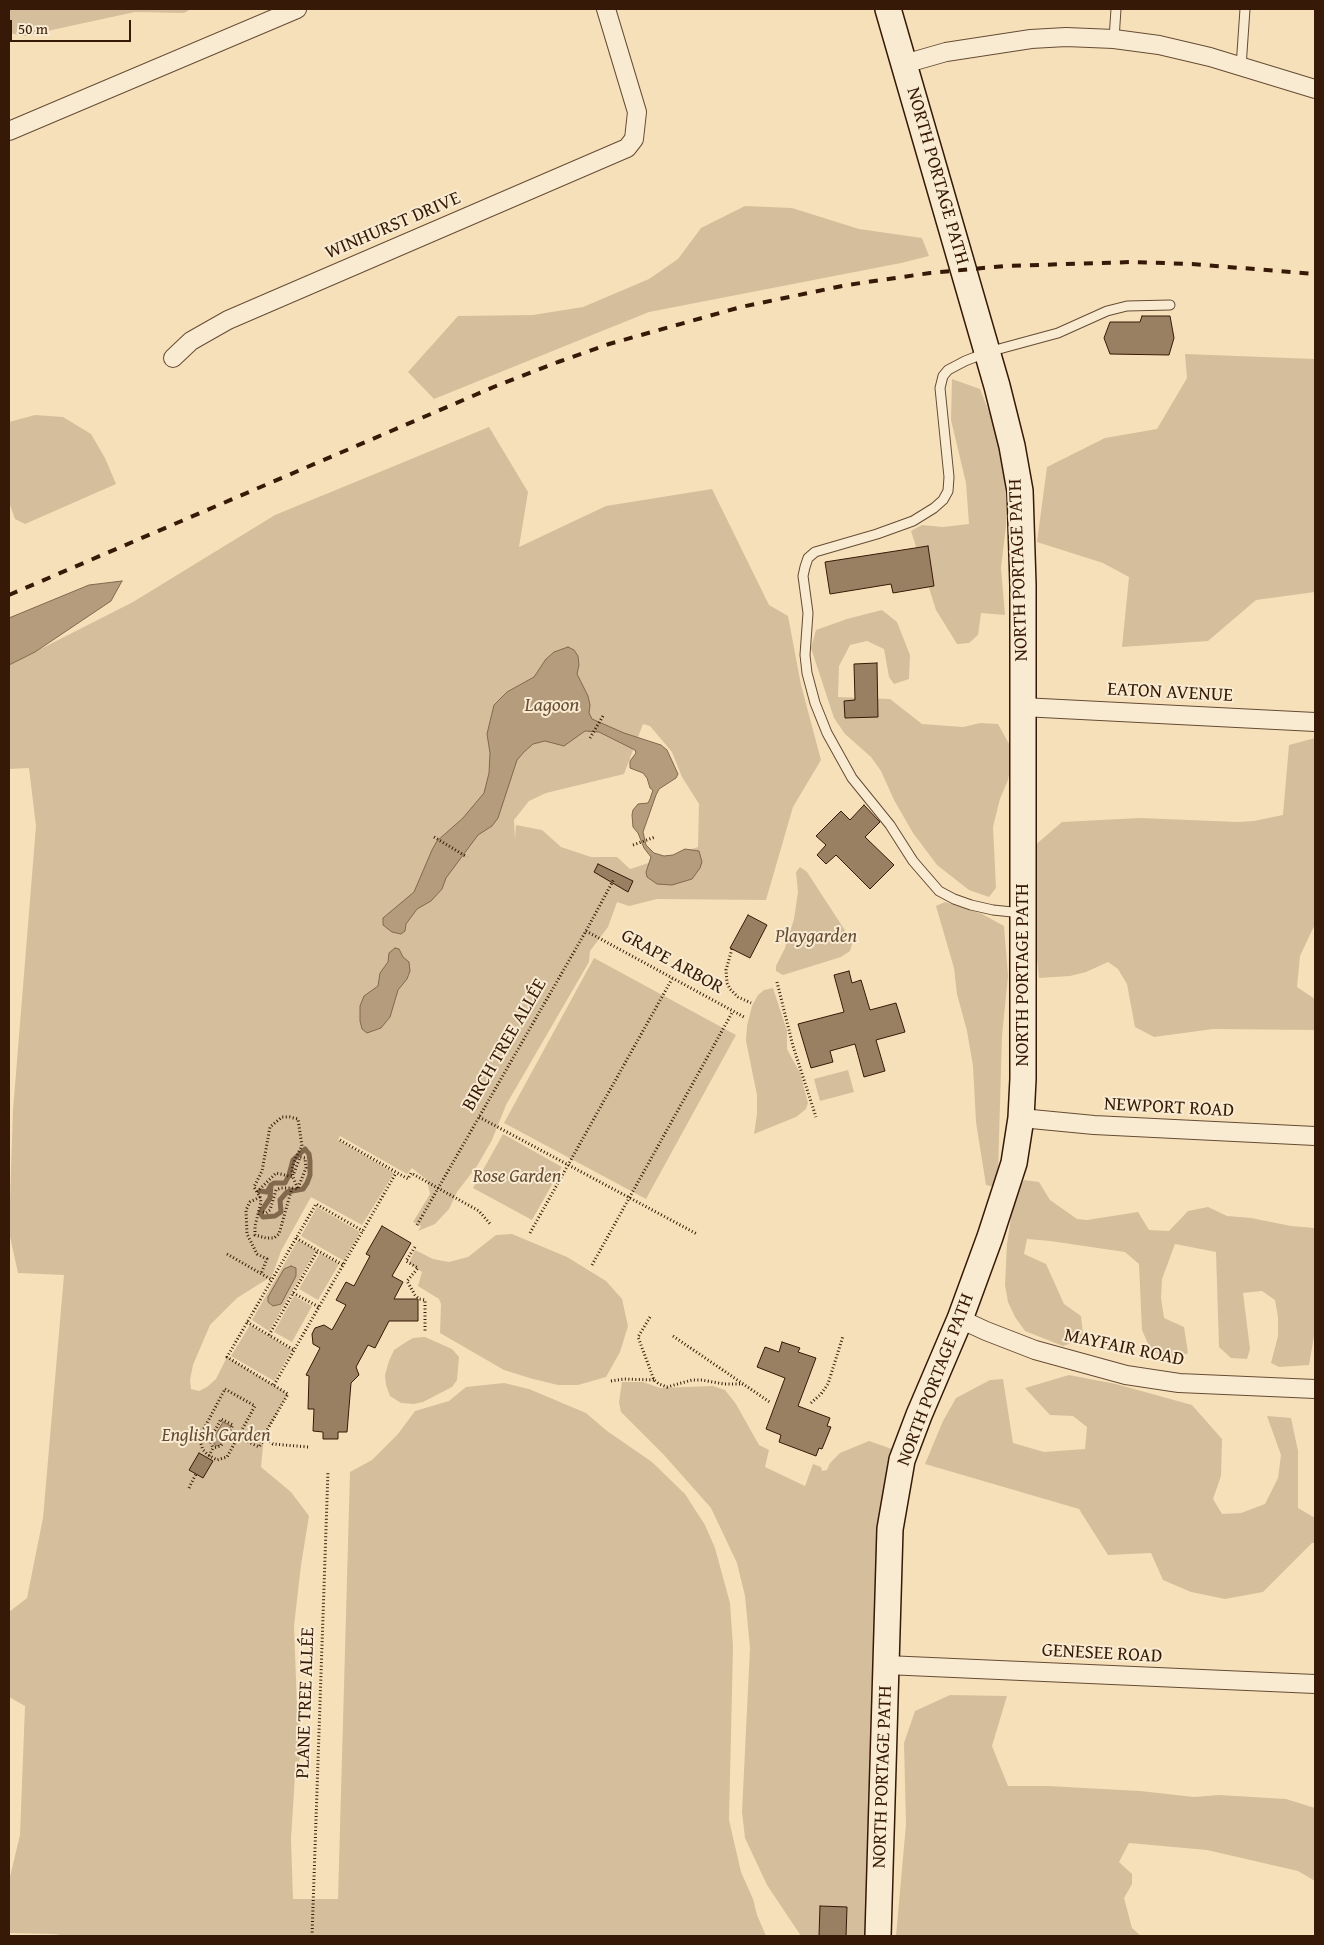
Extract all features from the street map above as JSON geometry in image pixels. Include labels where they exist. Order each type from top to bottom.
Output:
[{"type":"main road","name":"NORTH PORTAGE PATH","points":[[878,1936],[890,1529],[902,1460],[960,1319],[1009,1180],[1014,1163],[1021,1118],[1023,1079],[1023,585],[1020,491],[1012,446],[988,352],[888,9]]},
{"type":"street","points":[[9,131],[297,9]]},
{"type":"street","name":"WINHURST DRIVE","points":[[173,358],[191,341],[228,320],[627,148],[634,139],[637,112],[606,9]]},
{"type":"street","points":[[904,64],[946,52],[1031,39],[1066,37],[1114,39],[1159,45],[1315,88]]},
{"type":"street","name":"EATON AVENUE","points":[[1022,707],[1315,722]]},
{"type":"street","name":"NEWPORT ROAD","points":[[1021,1118],[1094,1125],[1315,1136]]},
{"type":"street","name":"MAYFAIR ROAD","points":[[960,1319],[1035,1350],[1126,1375],[1179,1383],[1315,1389]]},
{"type":"street","name":"GENESEE ROAD","points":[[886,1665],[1315,1684]]},
{"type":"lane","points":[[1114,39],[1116,9]]},
{"type":"lane","points":[[1242,67],[1245,9]]},
{"type":"lane","points":[[1023,913],[993,910],[954,900],[939,891],[919,870],[890,825],[852,778],[826,732],[807,673],[805,655],[808,613],[803,576],[808,558],[815,552],[877,534],[913,521],[943,500],[948,491],[949,477],[940,388],[943,376],[948,370],[988,352],[1058,334],[1107,311],[1127,306],[1170,305]]},
{"type":"path","points":[[590,738],[603,716]]},
{"type":"path","points":[[434,837],[467,857]]},
{"type":"path","points":[[633,845],[655,837]]},
{"type":"path","name":"BIRCH TREE ALLÉE","points":[[417,1224],[614,879]]},
{"type":"path","name":"GRAPE ARBOR","points":[[586,931],[744,1017]]},
{"type":"path","points":[[732,949],[727,965],[727,983],[738,997],[751,1003]]},
{"type":"path","points":[[530,1233],[672,979]]},
{"type":"path","points":[[777,982],[793,1046],[816,1117]]},
{"type":"path","points":[[592,1265],[733,1011]]},
{"type":"path","points":[[292,1190],[279,1234],[274,1238],[266,1238],[255,1234],[260,1197],[254,1187],[262,1171],[270,1128],[282,1117],[298,1119],[302,1146],[296,1156],[292,1177],[298,1189]]},
{"type":"path","points":[[479,1117],[697,1234]]},
{"type":"path","points":[[340,1140],[396,1173],[408,1179],[411,1173],[479,1211],[491,1225]]},
{"type":"path","points":[[263,1212],[266,1213],[270,1210],[276,1190],[298,1189],[302,1183],[306,1168],[307,1162],[305,1158],[300,1157],[292,1177]]},
{"type":"path","points":[[257,1192],[276,1173],[292,1177]]},
{"type":"path","points":[[274,1385],[396,1173]]},
{"type":"path","points":[[260,1197],[250,1202],[246,1210],[247,1234],[257,1254],[267,1259],[261,1274]]},
{"type":"path","points":[[238,1437],[260,1447],[265,1438],[264,1436],[288,1394],[227,1356],[316,1204],[363,1231]]},
{"type":"path","points":[[296,1238],[343,1265]]},
{"type":"path","points":[[415,1247],[406,1261],[418,1268],[407,1281],[415,1295],[419,1299],[425,1300],[425,1333]]},
{"type":"path","points":[[269,1334],[318,1250]]},
{"type":"path","points":[[227,1254],[272,1280]]},
{"type":"path","points":[[293,1292],[319,1307]]},
{"type":"path","points":[[650,1317],[638,1337],[654,1380]]},
{"type":"path","points":[[247,1322],[294,1350]]},
{"type":"path","points":[[673,1336],[771,1403]]},
{"type":"path","points":[[811,1403],[828,1384],[843,1336]]},
{"type":"path","points":[[611,1382],[624,1379],[654,1380],[667,1387],[692,1380],[743,1384]]},
{"type":"path","points":[[225,1389],[254,1406],[238,1437],[228,1457],[217,1460],[209,1456],[200,1446],[199,1438],[225,1389]]},
{"type":"path","points":[[209,1456],[213,1448],[210,1440],[222,1419],[233,1425],[221,1446],[213,1448]]},
{"type":"path","points":[[265,1438],[273,1444],[308,1447]]},
{"type":"path","name":"PLANE TREE ALLÉE","points":[[312,1936],[328,1471]]},
{"type":"path","points":[[189,1488],[196,1474]]},
{"type":"green space","points":[[9,9],[191,9],[184,13],[135,12],[24,36],[9,33]]},
{"type":"green space","points":[[745,206],[792,208],[859,229],[922,238],[929,256],[649,312],[434,399],[408,372],[458,316],[533,315],[583,307],[649,279],[678,259],[701,228]]},
{"type":"green space","points":[[1185,354],[1315,359],[1315,592],[1256,600],[1208,641],[1122,647],[1129,577],[1103,563],[1037,542],[1047,467],[1105,438],[1157,429],[1187,378]]},
{"type":"green space","points":[[952,379],[980,389],[999,437],[1006,493],[1006,526],[1001,568],[1005,615],[981,613],[978,635],[969,643],[957,644],[936,610],[911,531],[922,525],[943,527],[969,524],[966,483],[951,420]]},
{"type":"green space","points":[[35,415],[63,417],[91,434],[105,458],[116,484],[25,524],[15,519],[9,502],[9,422]]},
{"type":"green space","name":"English Garden","points":[[489,427],[528,492],[519,547],[606,506],[712,489],[769,605],[788,616],[801,685],[821,760],[793,807],[766,900],[657,899],[629,906],[617,902],[608,927],[590,951],[589,962],[506,1105],[492,1140],[477,1166],[457,1192],[449,1209],[435,1224],[418,1231],[421,1226],[413,1222],[430,1194],[427,1180],[412,1168],[407,1174],[340,1136],[338,1140],[394,1173],[362,1225],[311,1197],[281,1251],[272,1276],[237,1298],[210,1325],[193,1365],[190,1380],[191,1389],[199,1391],[207,1387],[216,1379],[227,1357],[288,1394],[264,1436],[261,1467],[291,1492],[309,1516],[294,1626],[297,1707],[303,1747],[295,1775],[291,1839],[293,1899],[338,1899],[350,1472],[372,1460],[398,1434],[415,1411],[449,1401],[466,1387],[504,1383],[529,1389],[586,1413],[607,1431],[652,1462],[685,1494],[705,1525],[715,1548],[730,1603],[733,1647],[729,1820],[741,1872],[766,1936],[67,1936],[9,1933],[9,1881],[20,1835],[25,1706],[9,1697],[9,1612],[27,1598],[43,1518],[64,1275],[18,1273],[9,1232],[13,1110],[36,826],[29,768],[9,769],[9,665],[133,602],[275,515]],"holes":[[[643,724],[650,726],[672,752],[682,777],[699,804],[698,847],[630,869],[617,857],[591,857],[561,847],[542,830],[516,825],[515,839],[514,820],[529,801],[546,793],[624,774]]]},
{"type":"green space","points":[[882,610],[897,622],[910,655],[909,679],[894,684],[889,677],[884,649],[867,641],[850,645],[839,666],[838,697],[890,699],[922,724],[963,727],[980,723],[998,724],[1013,751],[1008,780],[1000,799],[993,827],[996,888],[989,897],[969,890],[937,865],[913,833],[894,800],[881,771],[871,757],[845,734],[834,718],[811,648],[816,630],[847,619]]},
{"type":"green space","points":[[1315,738],[1315,924],[1300,956],[1297,987],[1315,999],[1315,1030],[1213,1029],[1154,1037],[1135,1027],[1127,984],[1118,969],[1108,962],[1086,972],[1070,976],[1039,978],[1035,939],[1033,847],[1062,822],[1140,818],[1238,822],[1283,815],[1289,745]]},
{"type":"green space","name":"Playgarden","points":[[800,867],[807,872],[852,944],[850,951],[841,957],[783,975],[776,971],[776,966],[785,948],[794,919],[798,892],[796,872]]},
{"type":"green space","points":[[945,902],[982,914],[1004,926],[1008,976],[1002,1036],[998,1173],[994,1187],[986,1185],[976,1122],[973,1066],[967,1031],[957,994],[954,968],[936,906]]},
{"type":"green space","points":[[594,958],[736,1035],[646,1199],[504,1123]]},
{"type":"green space","points":[[773,988],[787,1031],[787,1049],[800,1073],[808,1103],[806,1109],[796,1117],[754,1134],[757,1095],[746,1041],[747,1026],[752,1006],[758,995],[764,990]]},
{"type":"green space","points":[[848,1070],[854,1092],[820,1101],[814,1079]]},
{"type":"green space","name":"Rose Garden","points":[[503,1134],[562,1167],[532,1220],[473,1188]]},
{"type":"green space","points":[[1024,1180],[1039,1182],[1050,1200],[1077,1219],[1087,1220],[1138,1212],[1149,1230],[1169,1231],[1188,1211],[1208,1207],[1227,1216],[1315,1228],[1315,1330],[1309,1365],[1279,1367],[1271,1363],[1278,1336],[1278,1317],[1275,1300],[1262,1291],[1243,1293],[1250,1349],[1247,1359],[1231,1358],[1219,1347],[1216,1252],[1175,1244],[1162,1279],[1161,1298],[1164,1318],[1184,1327],[1188,1353],[1168,1363],[1149,1346],[1142,1330],[1139,1264],[1125,1252],[1050,1241],[1027,1239],[1024,1254],[1046,1264],[1064,1304],[1081,1316],[1083,1335],[1078,1341],[1063,1346],[1025,1331],[1015,1317],[1008,1302],[1005,1285],[1007,1244],[1014,1198]]},
{"type":"green space","points":[[317,1207],[360,1232],[344,1261],[301,1236]]},
{"type":"green space","points":[[512,1234],[567,1257],[606,1281],[622,1299],[628,1326],[620,1352],[606,1377],[578,1385],[558,1385],[533,1379],[504,1370],[440,1333],[441,1304],[439,1299],[418,1286],[422,1272],[409,1263],[415,1250],[433,1259],[449,1262],[468,1257],[496,1235]]},
{"type":"green space","points":[[298,1240],[316,1250],[269,1331],[252,1320]]},
{"type":"green space","points":[[320,1253],[339,1264],[318,1300],[299,1289]]},
{"type":"green space","points":[[294,1296],[312,1306],[292,1342],[274,1332]]},
{"type":"green space","points":[[250,1325],[292,1350],[274,1381],[231,1356]]},
{"type":"green space","points":[[425,1337],[452,1349],[459,1357],[457,1380],[452,1387],[423,1402],[414,1404],[401,1403],[390,1396],[386,1385],[385,1375],[389,1361],[394,1350],[406,1342],[413,1338]]},
{"type":"green space","points":[[1069,1375],[1116,1384],[1192,1405],[1222,1439],[1221,1476],[1213,1499],[1222,1514],[1241,1513],[1265,1504],[1278,1478],[1281,1455],[1267,1416],[1291,1418],[1298,1451],[1298,1508],[1315,1518],[1315,1543],[1312,1543],[1263,1592],[1225,1599],[1191,1592],[1163,1580],[1151,1553],[1108,1555],[1079,1509],[925,1464],[943,1421],[956,1398],[990,1380],[1003,1379],[1013,1443],[1044,1452],[1085,1449],[1087,1427],[1073,1416],[1050,1415],[1025,1388]]},
{"type":"green space","points":[[622,1382],[643,1382],[660,1388],[713,1386],[725,1390],[736,1404],[759,1445],[769,1450],[765,1467],[805,1486],[813,1464],[821,1467],[822,1471],[827,1470],[830,1463],[840,1453],[869,1441],[892,1449],[885,1485],[865,1936],[801,1936],[767,1885],[745,1838],[742,1812],[750,1648],[745,1596],[737,1563],[711,1508],[664,1455],[621,1412],[619,1402]]},
{"type":"green space","points":[[950,1695],[1007,1696],[992,1746],[1008,1786],[1048,1786],[1140,1791],[1194,1797],[1219,1795],[1286,1799],[1315,1808],[1315,1881],[1298,1871],[1207,1850],[1129,1843],[1119,1862],[1132,1874],[1132,1884],[1124,1898],[1132,1928],[1141,1936],[896,1936],[906,1824],[904,1743],[915,1711]]},
{"type":"water","points":[[122,581],[111,601],[35,652],[9,665],[9,618],[89,585]]},
{"type":"water","name":"Lagoon","points":[[568,647],[574,650],[578,656],[577,674],[588,696],[589,713],[592,719],[624,733],[661,745],[667,750],[678,774],[676,778],[659,789],[656,795],[643,832],[646,845],[654,853],[664,856],[673,855],[685,849],[699,851],[702,862],[700,868],[692,879],[672,885],[657,884],[647,877],[646,872],[651,857],[633,827],[632,815],[633,810],[638,804],[648,803],[653,790],[650,788],[647,778],[643,773],[630,768],[630,761],[636,753],[635,750],[599,732],[585,731],[564,746],[545,741],[533,744],[524,752],[517,760],[498,818],[492,826],[478,835],[446,878],[442,889],[431,901],[417,909],[406,924],[405,931],[401,934],[392,932],[383,925],[383,918],[414,892],[437,841],[463,818],[484,793],[489,773],[490,753],[487,734],[494,705],[507,692],[534,677],[546,659],[554,652]]},
{"type":"water","points":[[395,948],[399,949],[403,957],[409,962],[410,971],[407,979],[398,990],[390,1017],[381,1028],[367,1033],[362,1029],[360,1006],[364,996],[378,986],[380,973],[388,962],[389,953]]},
{"type":"water","points":[[291,1266],[296,1268],[296,1276],[281,1304],[273,1306],[268,1302],[268,1297],[284,1269]]},
{"type":"water","points":[[223,1422],[231,1426],[220,1445],[216,1446],[212,1441]]},
{"type":"building","points":[[1142,316],[1170,316],[1174,338],[1169,355],[1110,354],[1104,338],[1110,322],[1140,322]]},
{"type":"building","points":[[928,546],[934,586],[893,593],[891,584],[830,594],[825,562]]},
{"type":"building","points":[[877,663],[878,717],[845,718],[844,701],[855,700],[854,664]]},
{"type":"building","points":[[864,805],[880,822],[865,837],[894,865],[870,889],[836,855],[826,864],[817,855],[826,845],[816,836],[841,811],[850,820]]},
{"type":"building","points":[[598,864],[633,881],[628,892],[594,872]]},
{"type":"building","points":[[748,915],[767,925],[750,958],[730,948]]},
{"type":"building","points":[[849,971],[852,983],[861,980],[870,1010],[896,1003],[905,1032],[876,1040],[885,1071],[864,1077],[855,1044],[830,1051],[833,1062],[811,1068],[798,1024],[844,1012],[834,975]]},
{"type":"building","points":[[382,1226],[411,1243],[392,1276],[403,1282],[394,1299],[418,1299],[418,1321],[389,1321],[375,1348],[368,1345],[356,1367],[359,1375],[351,1383],[347,1432],[338,1432],[338,1439],[323,1439],[323,1432],[313,1431],[314,1409],[308,1409],[309,1376],[306,1375],[320,1348],[313,1344],[312,1334],[315,1328],[324,1325],[332,1330],[346,1305],[336,1300],[346,1282],[354,1286],[370,1256],[366,1254]]},
{"type":"building","points":[[782,1342],[800,1348],[798,1352],[816,1358],[798,1406],[830,1418],[827,1426],[831,1427],[822,1449],[819,1448],[816,1456],[779,1442],[781,1435],[766,1429],[785,1378],[757,1367],[765,1347],[779,1352]]},
{"type":"building","points":[[199,1453],[213,1461],[203,1478],[189,1470]]},
{"type":"building","points":[[820,1906],[847,1907],[846,1936],[819,1936]]},
{"type":"waterway","points":[[260,1191],[267,1192],[271,1185],[274,1183],[285,1183],[293,1160],[305,1149],[309,1154],[310,1161],[310,1175],[307,1183],[303,1189],[287,1192],[280,1200],[281,1212],[275,1216],[263,1217],[260,1213],[270,1198],[271,1185]]},
{"type":"railway","points":[[9,595],[496,386],[609,344],[741,307],[847,285],[930,273],[1005,266],[1132,262],[1192,264],[1315,274]]}]
